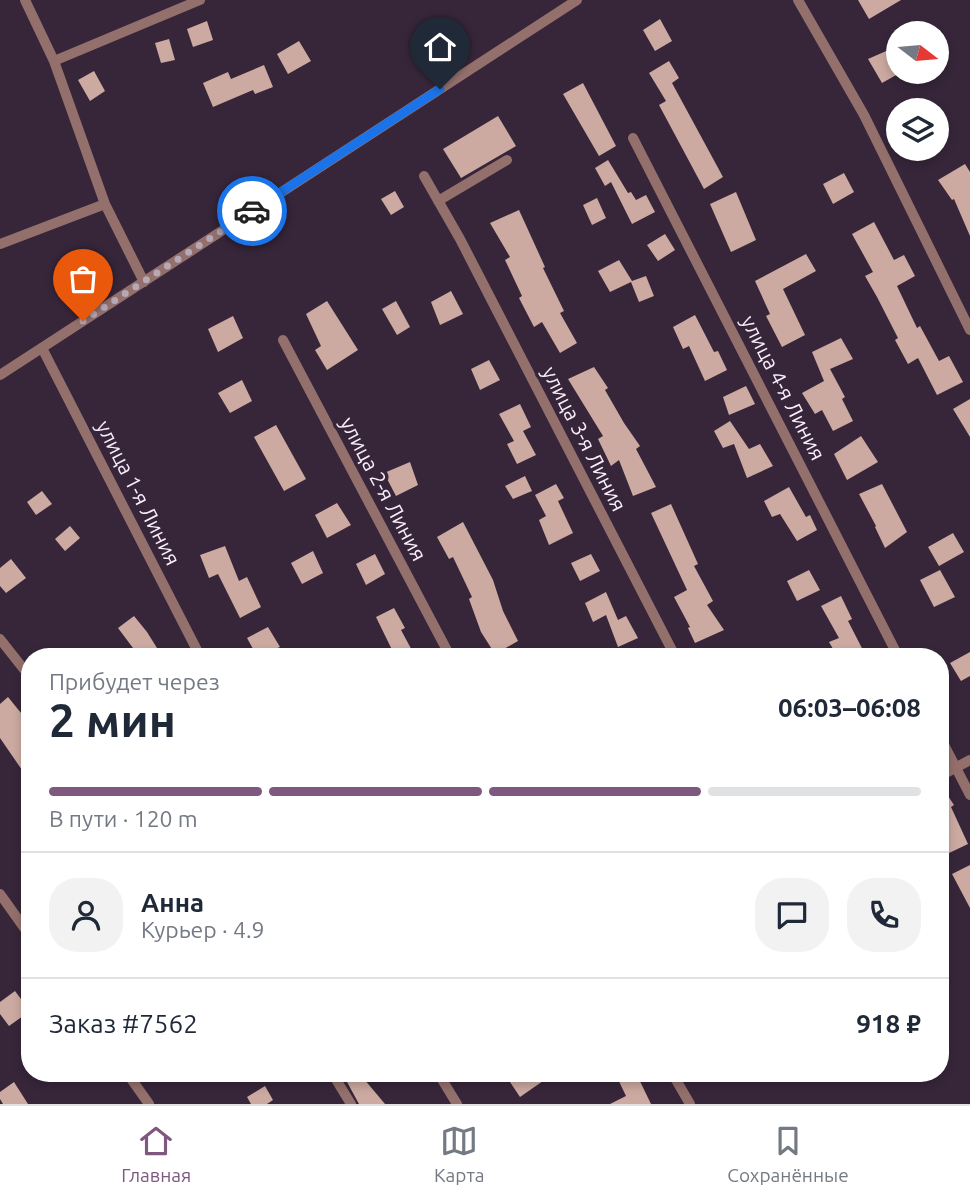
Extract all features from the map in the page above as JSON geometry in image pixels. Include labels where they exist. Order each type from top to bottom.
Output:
[{"type":"street","points":[[25,0],[54,61],[105,204],[144,282]]},
{"type":"street","points":[[54,61],[200,0]]},
{"type":"street","points":[[0,375],[577,0]]},
{"type":"street","points":[[798,0],[864,115],[970,330]]},
{"type":"street","name":"улица 4-я Линия","points":[[633,138],[894,648]]},
{"type":"street","points":[[438,201],[507,160]]},
{"type":"street","name":"улица 3-я Линия","points":[[424,176],[460,239],[671,648]]},
{"type":"street","points":[[0,244],[105,204]]},
{"type":"street","name":"улица 2-я Линия","points":[[283,340],[446,648]]},
{"type":"street","name":"улица 1-я Линия","points":[[42,348],[196,648]]},
{"type":"street","points":[[0,639],[21,666]]},
{"type":"street","points":[[949,754],[970,795]]},
{"type":"street","points":[[949,772],[970,760]]},
{"type":"street","points":[[0,894],[21,923]]},
{"type":"street","points":[[133,1082],[149,1104]]},
{"type":"street","points":[[338,1082],[351,1104]]},
{"type":"street","points":[[444,1082],[457,1104]]},
{"type":"street","points":[[678,1082],[690,1104]]},
{"type":"building","points":[[858,0],[901,0],[869,19]]},
{"type":"building","points":[[660,19],[672,41],[655,51],[643,30]]},
{"type":"building","points":[[207,21],[213,40],[193,47],[187,29]]},
{"type":"building","points":[[169,39],[175,60],[161,63],[155,43]]},
{"type":"building","points":[[299,41],[311,61],[288,74],[277,54]]},
{"type":"building","points":[[886,51],[886,81],[882,83],[868,59]]},
{"type":"building","points":[[669,61],[679,78],[672,83],[723,177],[704,189],[659,105],[666,101],[649,73]]},
{"type":"building","points":[[264,65],[273,87],[255,94],[253,90],[213,107],[203,83],[228,72],[231,79]]},
{"type":"building","points":[[94,71],[105,91],[90,101],[78,80]]},
{"type":"building","points":[[583,83],[616,146],[599,156],[563,94]]},
{"type":"building","points":[[498,116],[516,146],[461,178],[443,149]]},
{"type":"building","points":[[608,160],[628,193],[631,192],[636,200],[646,195],[655,212],[632,224],[611,182],[605,186],[595,168]]},
{"type":"building","points":[[965,164],[970,172],[970,236],[954,199],[952,200],[938,180]]},
{"type":"building","points":[[844,173],[854,192],[833,204],[823,184]]},
{"type":"building","points":[[395,191],[404,207],[391,215],[381,199]]},
{"type":"building","points":[[736,192],[756,240],[731,252],[710,204]]},
{"type":"building","points":[[597,198],[606,218],[592,225],[583,205]]},
{"type":"building","points":[[519,210],[564,311],[560,313],[577,343],[560,353],[542,322],[534,327],[519,298],[522,296],[505,260],[510,257],[490,223]]},
{"type":"building","points":[[874,222],[894,260],[904,255],[915,276],[897,286],[917,328],[920,326],[939,361],[949,356],[963,382],[937,395],[918,358],[908,364],[895,340],[898,338],[865,276],[873,272],[852,234]]},
{"type":"building","points":[[665,234],[675,250],[658,261],[647,245]]},
{"type":"building","points":[[806,254],[816,271],[783,289],[805,335],[782,347],[766,316],[770,314],[755,281]]},
{"type":"building","points":[[619,260],[632,281],[646,276],[654,296],[639,302],[631,282],[610,292],[598,271]]},
{"type":"building","points":[[451,291],[463,314],[440,325],[431,302]]},
{"type":"building","points":[[327,301],[358,350],[327,370],[315,350],[321,346],[306,314]]},
{"type":"building","points":[[396,301],[410,327],[397,335],[382,309]]},
{"type":"building","points":[[695,315],[714,352],[718,351],[727,370],[705,381],[689,346],[683,349],[673,327]]},
{"type":"building","points":[[233,316],[243,338],[218,352],[208,329]]},
{"type":"building","points":[[841,338],[853,359],[830,369],[845,397],[842,399],[853,421],[833,431],[822,410],[815,414],[802,393],[824,381],[812,352]]},
{"type":"building","points":[[489,360],[500,380],[480,390],[471,369]]},
{"type":"building","points":[[594,367],[608,388],[605,390],[624,423],[640,446],[636,449],[656,487],[633,496],[619,460],[611,466],[598,439],[603,436],[568,379]]},
{"type":"building","points":[[242,380],[252,401],[230,413],[218,393]]},
{"type":"building","points":[[746,386],[755,404],[729,415],[723,397]]},
{"type":"building","points":[[970,399],[970,437],[953,409]]},
{"type":"building","points":[[520,404],[531,427],[523,431],[536,455],[517,464],[507,444],[514,441],[499,414]]},
{"type":"building","points":[[730,421],[749,449],[760,444],[773,466],[747,478],[734,444],[723,448],[714,431]]},
{"type":"building","points":[[276,425],[306,479],[284,491],[254,437]]},
{"type":"building","points":[[861,436],[878,462],[847,480],[834,454]]},
{"type":"building","points":[[410,462],[418,485],[396,496],[384,473]]},
{"type":"building","points":[[525,476],[532,491],[513,499],[505,486]]},
{"type":"building","points":[[556,484],[564,498],[558,501],[573,533],[549,545],[539,520],[546,516],[535,495]]},
{"type":"building","points":[[882,484],[907,532],[885,548],[859,494]]},
{"type":"building","points":[[789,487],[806,517],[810,515],[817,530],[797,541],[780,514],[772,517],[764,501]]},
{"type":"building","points":[[42,491],[52,504],[36,515],[27,502]]},
{"type":"building","points":[[337,503],[351,525],[327,538],[315,515]]},
{"type":"building","points":[[671,504],[698,564],[694,566],[713,601],[707,605],[724,630],[695,643],[674,597],[687,590],[651,513]]},
{"type":"building","points":[[463,522],[493,580],[503,611],[518,641],[506,648],[491,648],[481,632],[469,599],[472,597],[453,557],[449,559],[437,537]]},
{"type":"building","points":[[70,526],[80,538],[65,551],[55,539]]},
{"type":"building","points":[[953,533],[964,552],[939,566],[928,547]]},
{"type":"building","points":[[225,546],[239,581],[247,577],[261,607],[240,618],[218,574],[209,578],[200,555]]},
{"type":"building","points":[[313,551],[323,573],[302,584],[291,563]]},
{"type":"building","points":[[375,554],[385,574],[366,585],[356,564]]},
{"type":"building","points":[[591,554],[600,571],[580,581],[571,563]]},
{"type":"building","points":[[11,559],[26,578],[6,593],[0,586],[0,568]]},
{"type":"building","points":[[809,570],[820,590],[797,601],[787,581]]},
{"type":"building","points":[[940,570],[955,597],[934,607],[920,580]]},
{"type":"building","points":[[606,592],[618,620],[626,616],[638,638],[618,647],[606,615],[593,622],[585,603]]},
{"type":"building","points":[[841,596],[852,619],[848,621],[862,648],[832,648],[829,642],[839,638],[821,606]]},
{"type":"building","points":[[394,608],[405,628],[401,630],[411,648],[391,648],[376,617]]},
{"type":"building","points":[[134,616],[157,648],[133,648],[118,628]]},
{"type":"building","points":[[268,627],[280,647],[253,648],[247,638]]},
{"type":"building","points":[[970,652],[970,676],[961,681],[950,663]]},
{"type":"building","points":[[8,697],[21,713],[21,769],[0,738],[0,704]]},
{"type":"building","points":[[949,798],[954,805],[951,807],[968,844],[949,853]]},
{"type":"building","points":[[970,865],[970,908],[952,874]]},
{"type":"building","points":[[15,991],[21,999],[21,1017],[9,1026],[0,1014],[0,1002]]},
{"type":"building","points":[[14,1082],[28,1104],[3,1104],[0,1092]]},
{"type":"building","points":[[347,1082],[367,1082],[385,1104],[359,1104]]},
{"type":"building","points":[[510,1082],[542,1082],[520,1097]]},
{"type":"building","points":[[619,1082],[640,1082],[651,1104],[610,1104],[626,1096]]},
{"type":"building","points":[[265,1086],[273,1100],[267,1104],[251,1104],[247,1097]]},
{"type":"way so far","points":[[83,321],[252,211]]},
{"type":"route","points":[[252,211],[440,89]]}]
